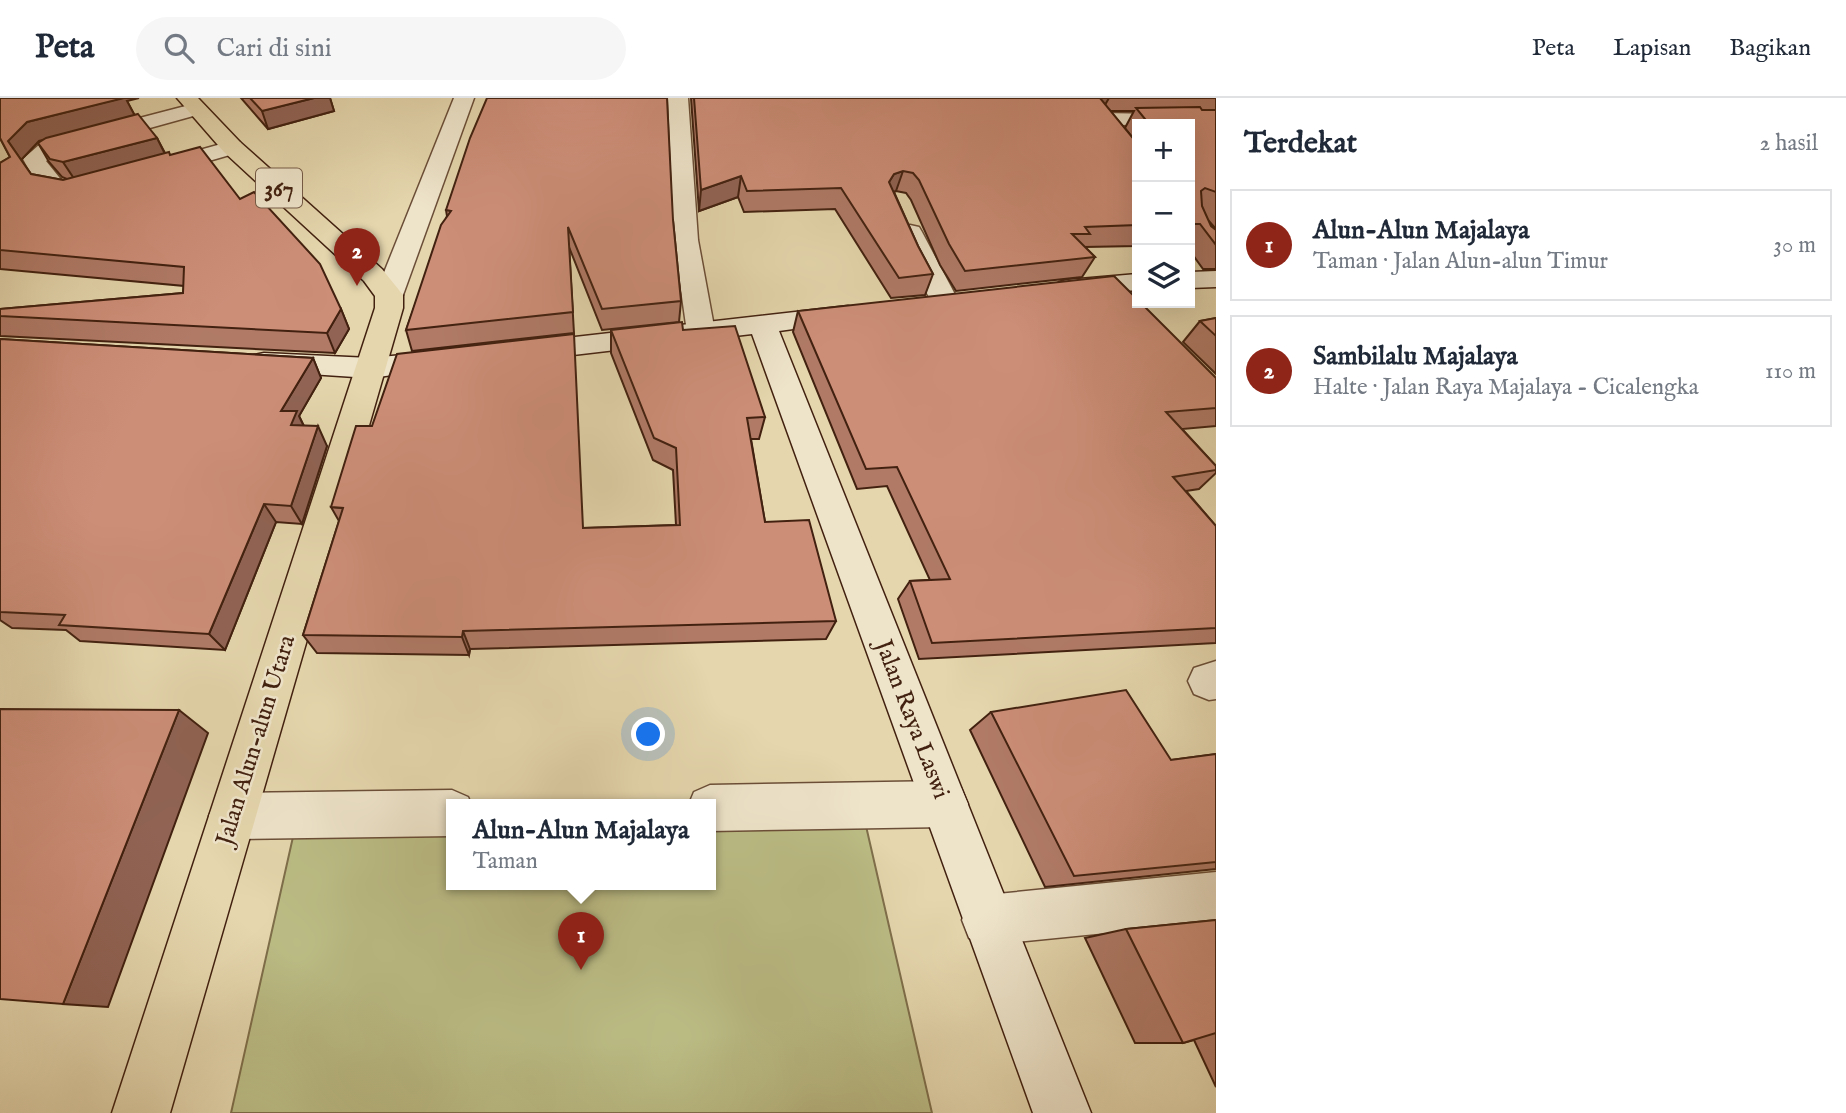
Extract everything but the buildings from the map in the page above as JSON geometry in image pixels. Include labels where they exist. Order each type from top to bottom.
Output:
[{"type":"main road","name":"367","points":[[192,103],[232,147],[357,259],[389,301]]},
{"type":"main road","name":"Jalan Alun-alun Utara","points":[[141,1113],[389,301]]},
{"type":"street","points":[[389,301],[464,98]]},
{"type":"street","points":[[678,98],[686,240],[701,332]]},
{"type":"street","points":[[115,181],[76,190],[55,189],[48,184],[34,159],[48,149],[192,103]]},
{"type":"street","points":[[1086,104],[1132,153]]},
{"type":"street","points":[[1102,120],[1216,121]]},
{"type":"street","points":[[141,173],[232,147]]},
{"type":"street","points":[[902,212],[931,289],[972,299]]},
{"type":"street","points":[[1195,280],[1216,279]]},
{"type":"street","points":[[1040,291],[1132,282]]},
{"type":"street","points":[[1107,284],[1135,312]]},
{"type":"street","points":[[233,360],[372,362],[480,356],[763,326],[872,311]]},
{"type":"street","name":"Jalan Raya Laswi","points":[[763,326],[1062,1113]]},
{"type":"street","points":[[716,808],[945,804]]},
{"type":"street","points":[[232,816],[446,813]]},
{"type":"street","points":[[987,920],[1216,897]]},
{"type":"green space","points":[[863,813],[932,1113],[231,1113],[295,828],[446,824],[446,890],[716,890],[716,817]]},
{"type":"place","name":"Sambilalu Majalaya","points":[[357,286]]},
{"type":"place","name":"Alun-Alun Majalaya","points":[[581,970]]}]
